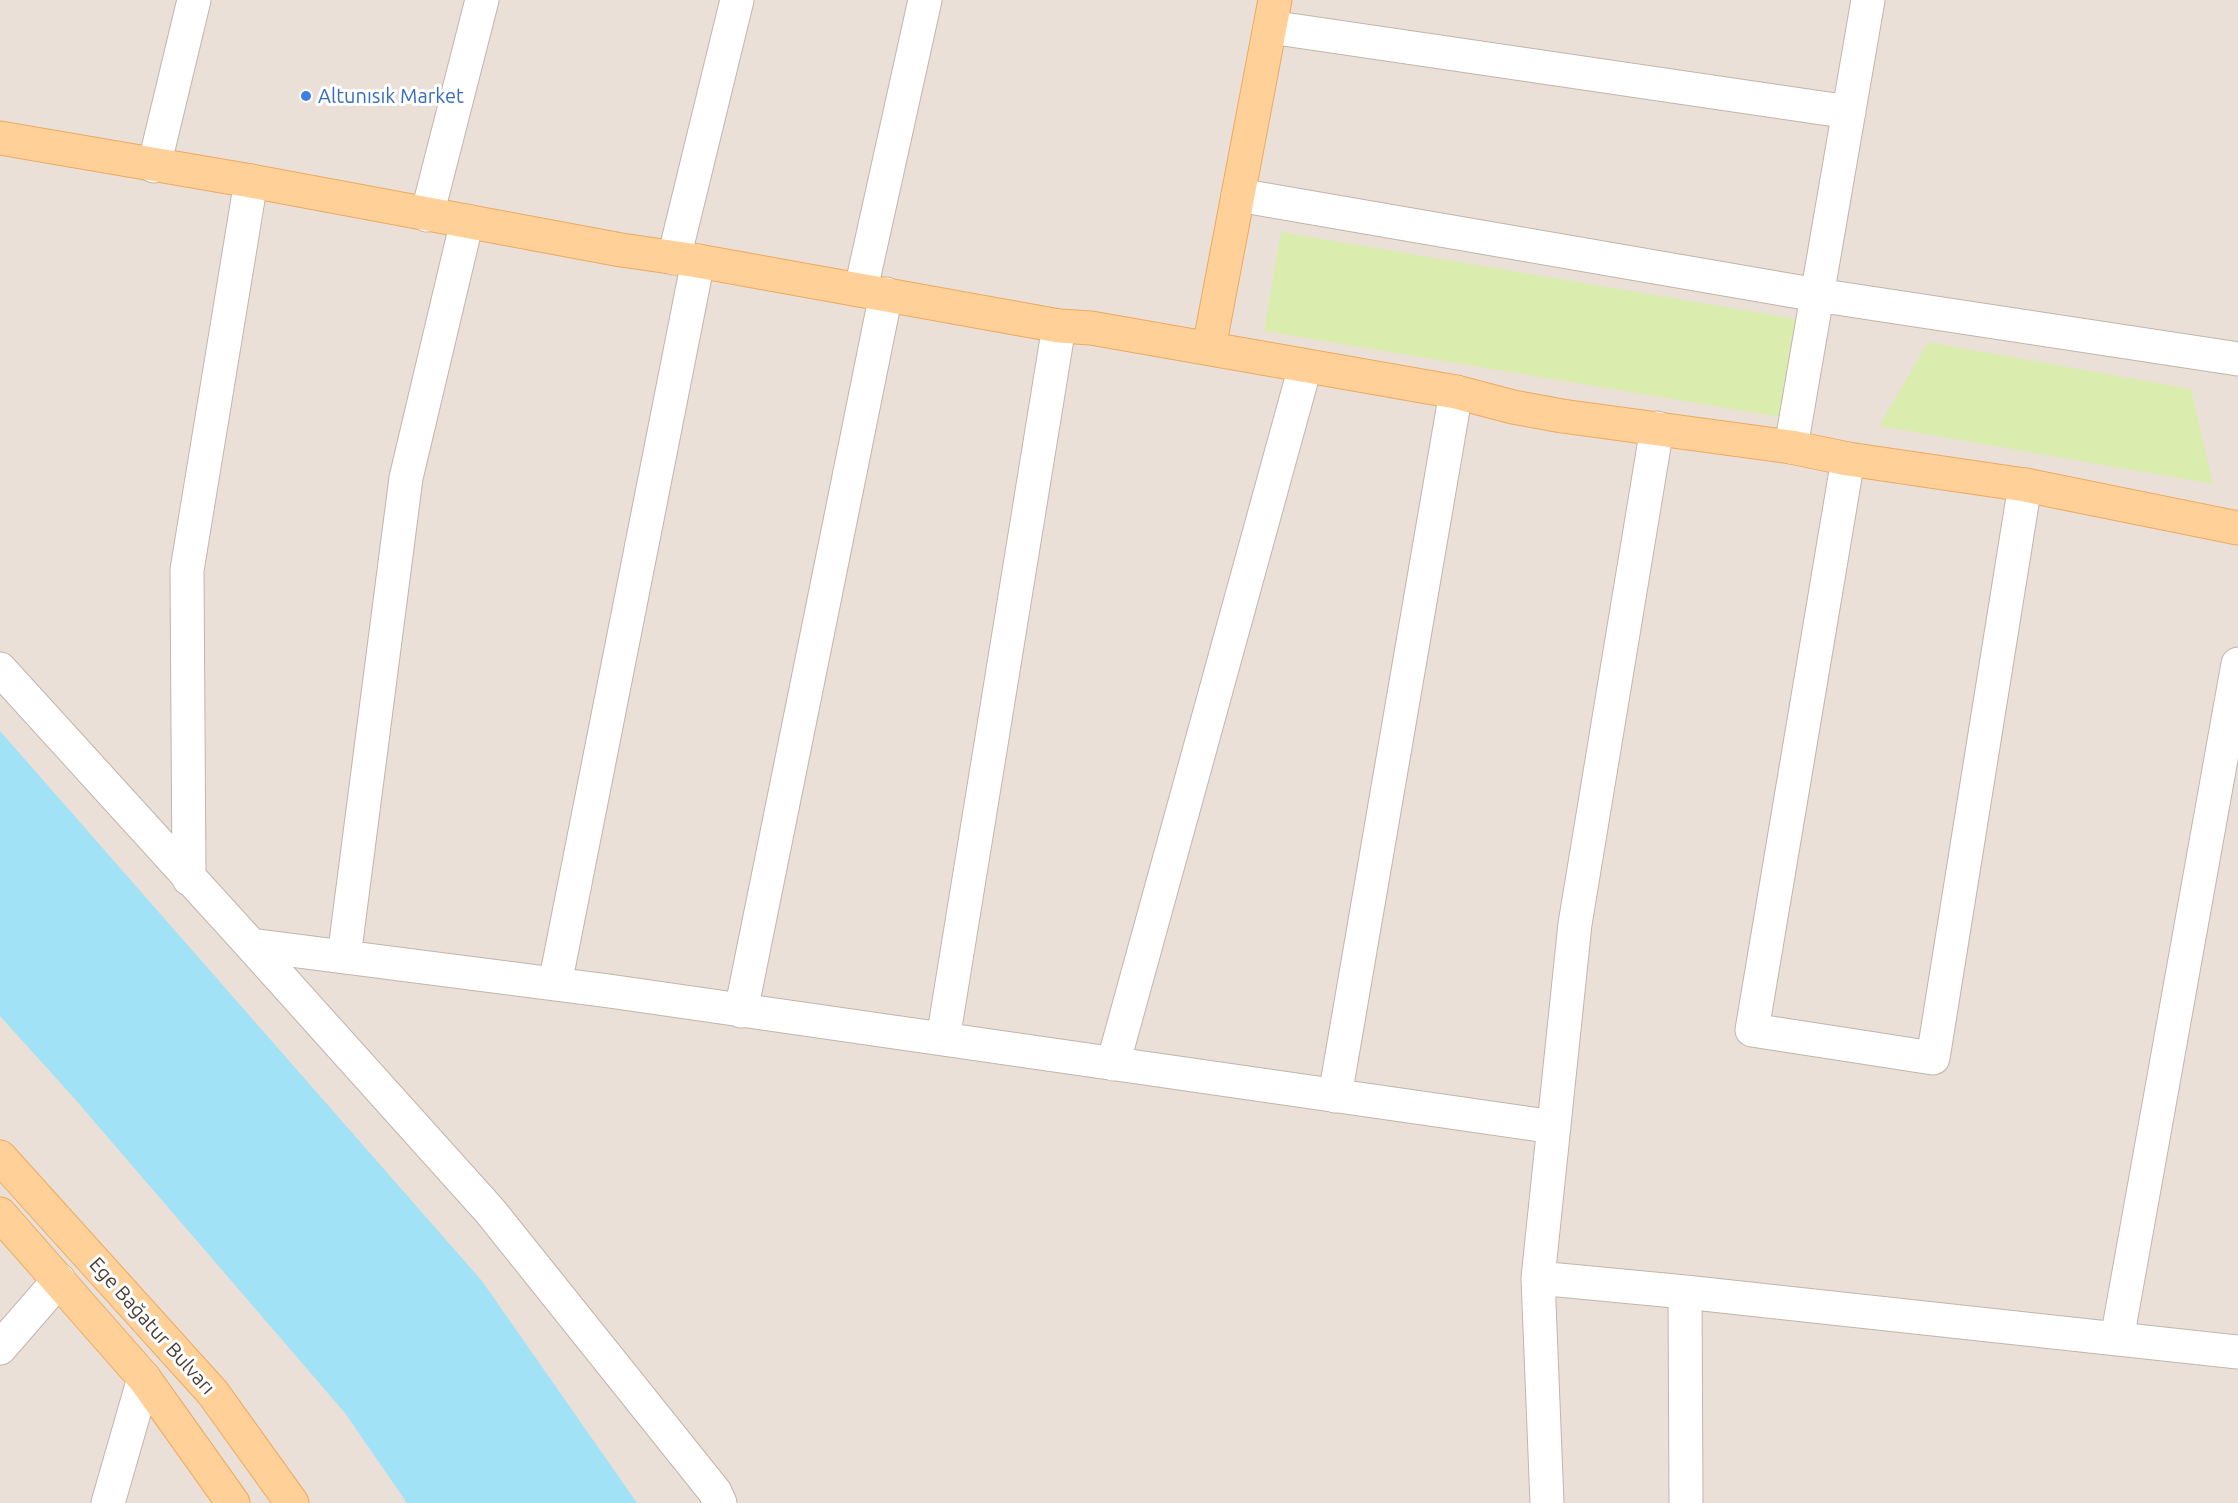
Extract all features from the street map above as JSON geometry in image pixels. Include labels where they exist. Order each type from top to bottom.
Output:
[{"type":"main road","points":[[1209,348],[1273,13]]},
{"type":"main road","points":[[0,138],[251,181],[621,250],[874,292],[1059,326],[1091,328],[1209,348],[1305,367],[1456,392],[1514,407],[1562,416],[1791,447],[1848,459],[2025,485],[2238,528]]},
{"type":"main road","name":"Ege Bağatur Bulvarı","points":[[0,1157],[213,1393],[292,1503]]},
{"type":"main road","name":"Ege Bağatur Bulvarı","points":[[0,1214],[144,1378],[233,1503]]},
{"type":"street","points":[[154,165],[194,0]]},
{"type":"street","points":[[428,215],[482,0]]},
{"type":"street","points":[[555,984],[686,260],[737,0]]},
{"type":"street","points":[[741,1011],[926,0]]},
{"type":"street","points":[[1791,447],[1868,0]]},
{"type":"street","points":[[1273,13],[1849,112]]},
{"type":"street","points":[[189,879],[187,570],[251,181]]},
{"type":"street","points":[[1238,195],[1817,295],[2238,359]]},
{"type":"street","points":[[344,957],[406,478],[467,221]]},
{"type":"street","points":[[943,1039],[1059,326]]},
{"type":"street","points":[[1113,1064],[1305,367]]},
{"type":"street","points":[[1335,1096],[1456,392]]},
{"type":"street","points":[[1541,1501],[1538,1278],[1575,924],[1657,428]]},
{"type":"street","points":[[1848,459],[1752,1030],[1933,1058],[2025,485]]},
{"type":"street","points":[[2117,1339],[2238,664]]},
{"type":"street","points":[[0,669],[490,1211],[715,1492],[720,1503]]},
{"type":"street","points":[[251,945],[555,984],[1554,1127]]},
{"type":"street","points":[[1538,1278],[2238,1352]]},
{"type":"street","points":[[0,1348],[59,1280]]},
{"type":"street","points":[[1685,1292],[1686,1503]]},
{"type":"street","points":[[108,1503],[144,1378]]},
{"type":"shaded area","points":[[0,0],[2238,0],[2238,1503],[0,1503]]},
{"type":"green space","points":[[1281,232],[1797,319],[1780,417],[1264,331]]},
{"type":"green space","points":[[1928,342],[2191,389],[2213,484],[1879,426]]},
{"type":"water","points":[[0,731],[482,1281],[637,1503],[407,1503],[345,1413],[74,1098],[0,1016]]},
{"type":"place","name":"Altunısık Market","points":[[306,96]]}]
